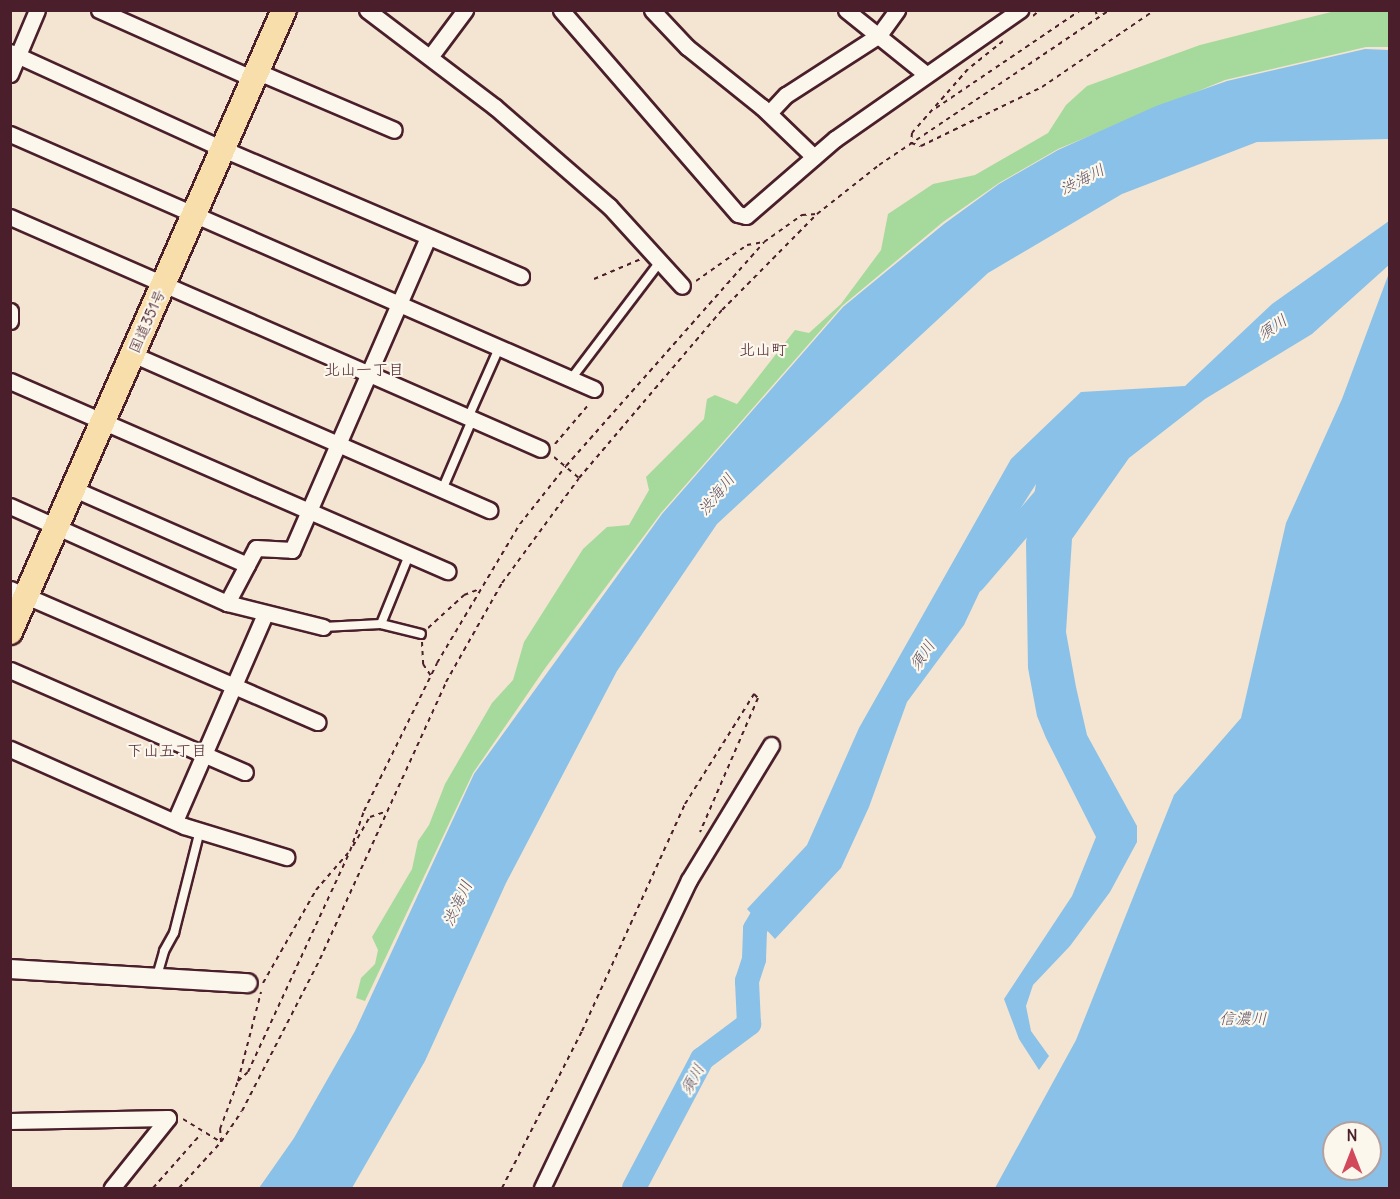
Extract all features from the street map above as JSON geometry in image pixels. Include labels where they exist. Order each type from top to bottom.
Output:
[{"type":"highway","name":"国道351号","points":[[10,632],[19,592],[58,527],[284,10]]},
{"type":"street","points":[[10,74],[15,54],[37,10]]},
{"type":"street","points":[[99,10],[255,78],[263,74],[394,130]]},
{"type":"street","points":[[366,10],[495,107],[609,206],[682,286]]},
{"type":"street","points":[[430,57],[465,10]]},
{"type":"street","points":[[561,10],[738,214],[750,216],[814,157],[926,74],[1025,14]]},
{"type":"street","points":[[652,10],[687,47],[769,113],[814,157]]},
{"type":"street","points":[[846,10],[926,74]]},
{"type":"street","points":[[769,113],[786,95],[879,35],[897,10]]},
{"type":"street","points":[[15,54],[223,149],[521,276]]},
{"type":"street","points":[[10,134],[594,389]]},
{"type":"street","points":[[10,218],[545,451]]},
{"type":"street","points":[[227,603],[256,548],[292,550],[428,237]]},
{"type":"street","points":[[10,311],[10,321]]},
{"type":"street","points":[[132,354],[489,510]]},
{"type":"street","points":[[10,381],[103,424],[448,571]]},
{"type":"street","points":[[74,489],[247,565]]},
{"type":"street","points":[[10,506],[227,603],[323,627]]},
{"type":"street","points":[[19,592],[318,722]]},
{"type":"street","points":[[175,820],[232,684],[265,614]]},
{"type":"street","points":[[10,670],[203,752],[244,772]]},
{"type":"street","points":[[542,1188],[689,880],[771,745]]},
{"type":"street","points":[[10,749],[200,830],[286,857]]},
{"type":"street","points":[[10,969],[157,975],[248,982]]},
{"type":"street","points":[[10,1121],[168,1118],[112,1188]]},
{"type":"lane","points":[[571,379],[655,259]]},
{"type":"lane","points":[[442,490],[499,348]]},
{"type":"lane","points":[[381,624],[409,555]]},
{"type":"lane","points":[[323,627],[381,624],[421,634]]},
{"type":"lane","points":[[157,975],[164,951],[174,933],[200,830]]},
{"type":"path","points":[[1025,14],[1040,10]]},
{"type":"path","points":[[932,111],[1080,10]]},
{"type":"path","points":[[1095,10],[1098,18]]},
{"type":"path","points":[[179,1188],[221,1142],[252,1092],[320,959],[387,811],[476,626],[529,543],[579,478],[722,310],[817,214],[911,143],[1110,10]]},
{"type":"path","points":[[911,143],[921,146],[1042,87],[1155,10]]},
{"type":"path","points":[[911,143],[912,133],[968,69],[1004,40]]},
{"type":"path","points":[[238,1081],[248,1072],[350,850],[364,811],[431,676],[520,524],[566,466],[764,242],[802,215],[817,214]]},
{"type":"path","points":[[682,286],[692,284],[747,245],[764,242]]},
{"type":"path","points":[[594,279],[655,259]]},
{"type":"path","points":[[579,478],[545,451],[598,394],[594,389]]},
{"type":"path","points":[[431,676],[423,664],[421,634],[464,595],[480,589]]},
{"type":"path","points":[[501,1188],[582,1031],[685,804],[754,694],[758,698],[699,836]]},
{"type":"path","points":[[221,1142],[220,1129],[238,1081],[262,986],[316,890],[350,850],[370,817],[387,811]]},
{"type":"path","points":[[182,1118],[201,1134],[221,1142]]},
{"type":"path","points":[[153,1188],[201,1134]]},
{"type":"green space","points":[[1335,11],[1389,11],[1389,47],[1366,47],[1225,80],[1058,149],[999,183],[943,222],[842,306],[661,513],[546,667],[473,773],[365,1001],[356,998],[361,978],[375,964],[378,950],[372,937],[412,869],[418,841],[429,825],[445,784],[492,703],[513,680],[524,642],[583,549],[607,527],[629,525],[649,490],[646,477],[704,419],[707,399],[715,395],[737,404],[795,330],[809,333],[841,304],[881,250],[888,214],[933,184],[975,175],[1048,133],[1066,105],[1087,86],[1200,45]]},
{"type":"water","name":"渋海川","points":[[1365,49],[1389,50],[1389,139],[1257,142],[1122,194],[988,273],[717,524],[617,671],[506,883],[425,1061],[352,1188],[259,1188],[294,1138],[355,1031],[474,774],[662,514],[843,307],[944,224],[999,184],[1058,150],[1156,106],[1227,81]]},
{"type":"water","points":[[1389,221],[1389,265],[1312,334],[1205,399],[1129,458],[1072,539],[1066,632],[1076,687],[1087,735],[1137,826],[1137,842],[1110,892],[1070,946],[1033,985],[1026,1006],[1031,1031],[1049,1056],[1039,1070],[1019,1039],[1004,999],[1072,896],[1096,837],[1037,716],[1028,668],[1026,542],[1036,484],[1015,517],[964,625],[907,702],[869,807],[841,868],[775,939],[747,909],[807,845],[859,728],[1011,459],[1081,392],[1185,386],[1272,304]]},
{"type":"water","name":"信濃川","points":[[1389,273],[1389,1188],[995,1188],[1076,1040],[1174,795],[1241,718],[1286,523],[1342,399]]},
{"type":"waterway","name":"須川","points":[[974,581],[1051,491]]},
{"type":"waterway","name":"須川","points":[[634,1188],[702,1059],[749,1024],[747,981],[754,959],[755,929],[762,917],[782,900]]},
{"type":"district","name":"北山町","points":[[763,349]]},
{"type":"district","name":"北山一丁目","points":[[364,369]]},
{"type":"district","name":"下山五丁目","points":[[167,750]]}]
